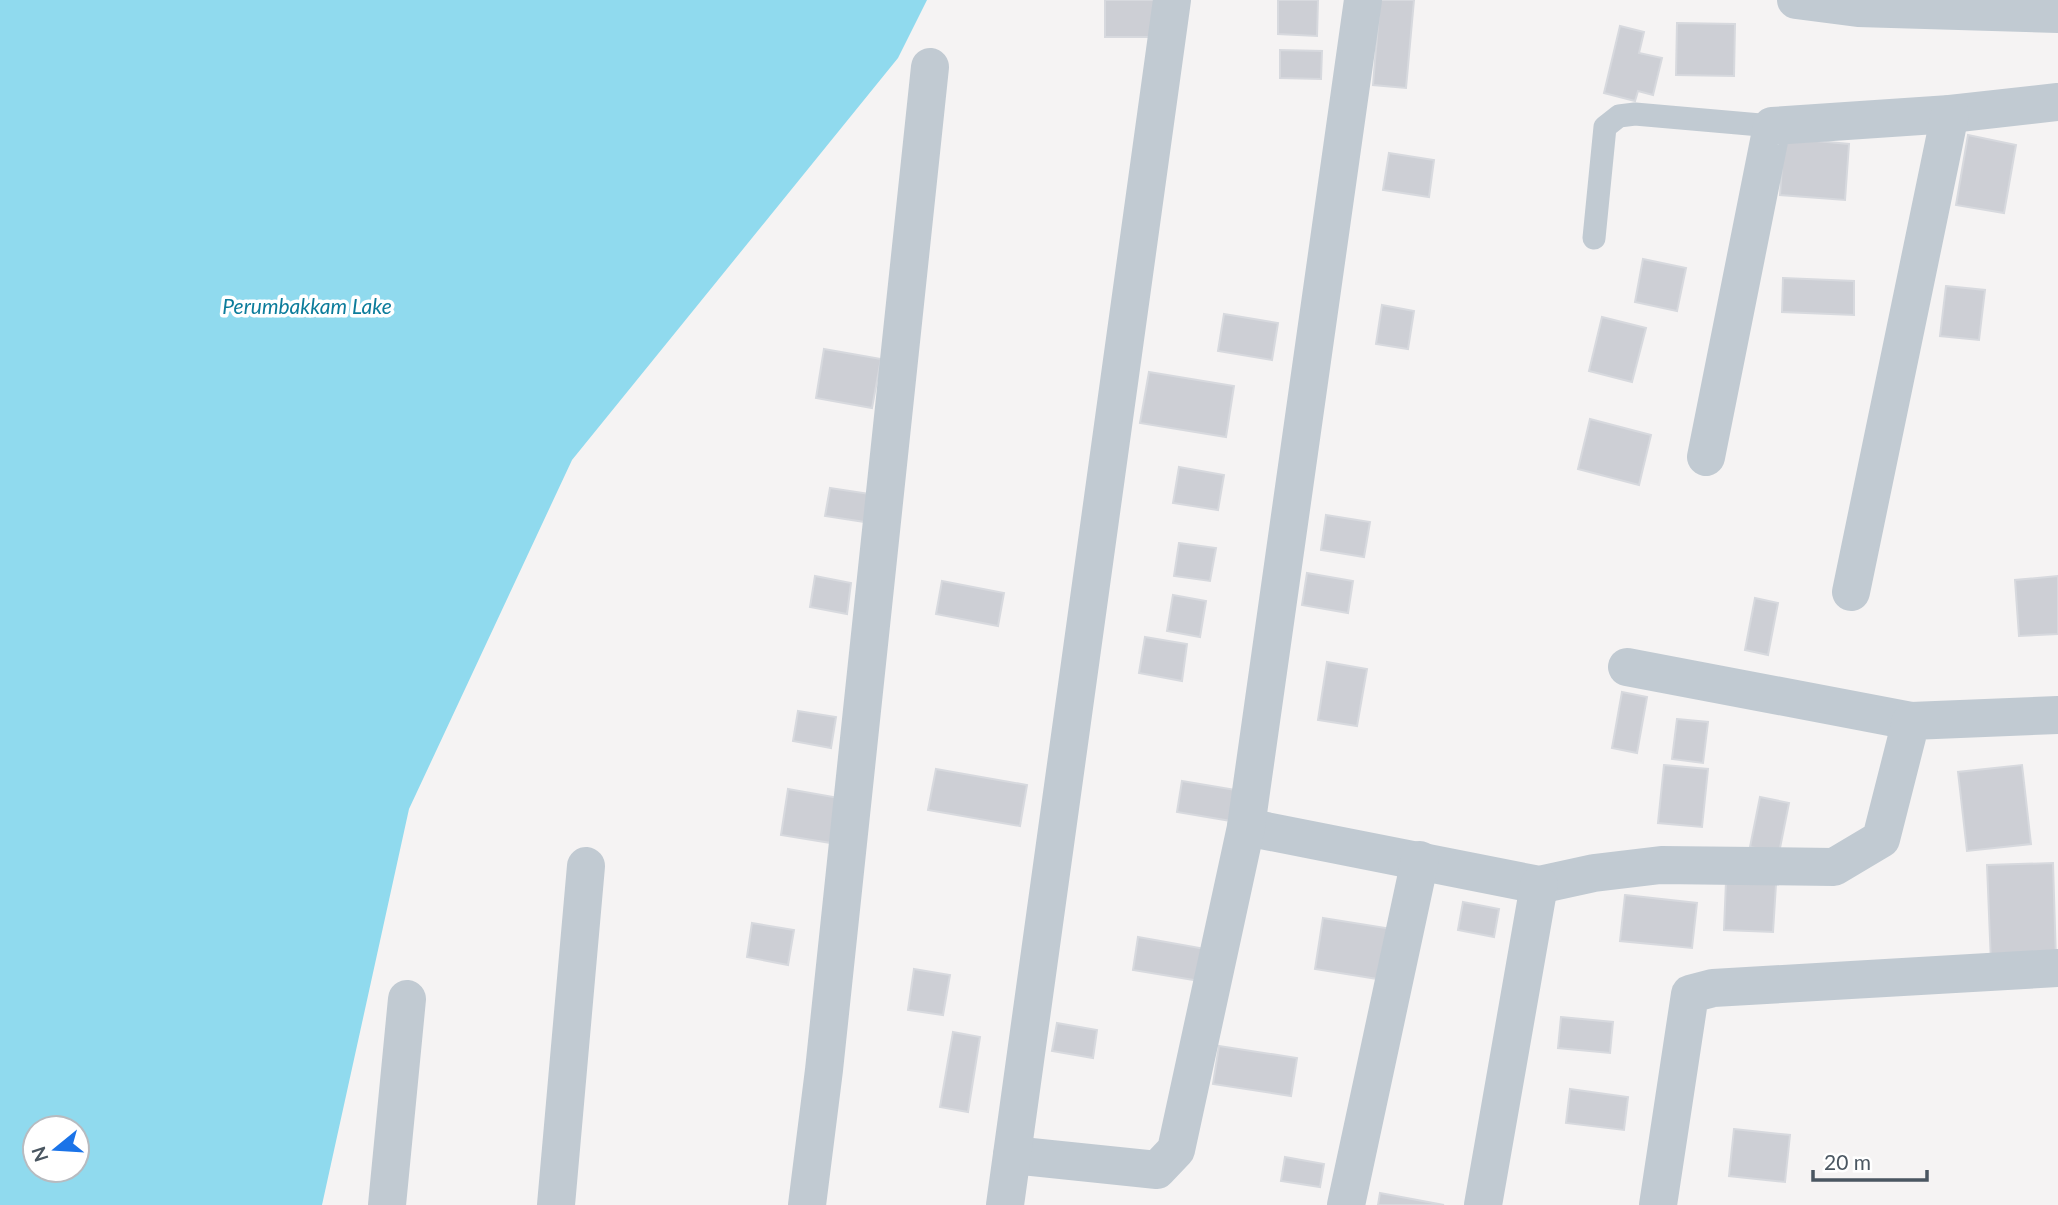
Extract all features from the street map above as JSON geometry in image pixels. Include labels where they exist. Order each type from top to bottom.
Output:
[{"type":"street","points":[[1005,1205],[1172,0]]},
{"type":"street","points":[[1013,1155],[1157,1170],[1176,1150],[1246,827],[1363,0]]},
{"type":"street","points":[[1796,0],[1858,8],[2058,14]]},
{"type":"street","points":[[807,1205],[824,1070],[930,67]]},
{"type":"street","points":[[1706,457],[1772,126],[1950,114],[2058,102]]},
{"type":"street","points":[[1851,592],[1950,114]]},
{"type":"street","points":[[1628,667],[1911,721],[2058,715]]},
{"type":"street","points":[[1246,827],[1538,885],[1594,873],[1661,865],[1834,867],[1881,839],[1911,721]]},
{"type":"street","points":[[1346,1205],[1420,860]]},
{"type":"street","points":[[556,1205],[586,866]]},
{"type":"street","points":[[1483,1205],[1538,885]]},
{"type":"street","points":[[1658,1205],[1690,994],[1713,988],[2058,968]]},
{"type":"street","points":[[387,1205],[407,999]]},
{"type":"lane","points":[[1594,237],[1605,127],[1619,116],[1635,114],[1772,126]]},
{"type":"water","name":"Perumbakkam Lake","points":[[0,0],[927,0],[898,58],[572,460],[409,809],[322,1205],[0,1205]]},
{"type":"building","points":[[1105,0],[1154,0],[1154,37],[1105,37]]},
{"type":"building","points":[[1278,0],[1318,0],[1317,36],[1278,34]]},
{"type":"building","points":[[1380,0],[1414,0],[1406,88],[1373,85]]},
{"type":"building","points":[[1677,23],[1735,24],[1734,76],[1676,75]]},
{"type":"building","points":[[1620,26],[1644,32],[1639,53],[1662,58],[1653,95],[1638,91],[1635,101],[1604,93]]},
{"type":"building","points":[[1280,50],[1322,51],[1321,79],[1280,78]]},
{"type":"building","points":[[1968,135],[2016,145],[2004,213],[1956,205]]},
{"type":"building","points":[[1784,138],[1849,144],[1845,200],[1780,195]]},
{"type":"building","points":[[1389,153],[1434,160],[1429,197],[1383,190]]},
{"type":"building","points":[[1643,259],[1686,268],[1677,311],[1635,302]]},
{"type":"building","points":[[1783,278],[1854,281],[1854,315],[1782,312]]},
{"type":"building","points":[[1946,286],[1985,290],[1979,340],[1940,336]]},
{"type":"building","points":[[1382,305],[1414,311],[1408,349],[1376,344]]},
{"type":"building","points":[[1224,314],[1278,323],[1272,360],[1218,351]]},
{"type":"building","points":[[1602,317],[1646,328],[1632,382],[1589,371]]},
{"type":"building","points":[[824,349],[881,359],[872,408],[816,398]]},
{"type":"building","points":[[1149,372],[1234,386],[1226,437],[1140,423]]},
{"type":"building","points":[[1590,419],[1651,435],[1639,485],[1578,469]]},
{"type":"building","points":[[1179,467],[1224,475],[1218,510],[1173,503]]},
{"type":"building","points":[[830,488],[870,494],[865,522],[825,516]]},
{"type":"building","points":[[1326,515],[1370,522],[1364,557],[1321,550]]},
{"type":"building","points":[[1179,543],[1216,548],[1210,581],[1174,576]]},
{"type":"building","points":[[1307,573],[1353,581],[1348,613],[1302,605]]},
{"type":"building","points":[[815,576],[851,583],[847,614],[810,607]]},
{"type":"building","points":[[2058,576],[2058,634],[2019,636],[2015,580]]},
{"type":"building","points":[[942,581],[1004,593],[998,626],[936,614]]},
{"type":"building","points":[[1173,595],[1206,601],[1200,637],[1167,631]]},
{"type":"building","points":[[1755,598],[1778,603],[1768,655],[1745,650]]},
{"type":"building","points":[[1145,637],[1187,644],[1182,681],[1139,673]]},
{"type":"building","points":[[1327,662],[1367,669],[1357,726],[1318,720]]},
{"type":"building","points":[[1622,692],[1647,697],[1637,753],[1612,748]]},
{"type":"building","points":[[798,711],[836,717],[831,748],[793,741]]},
{"type":"building","points":[[1677,719],[1708,722],[1703,763],[1672,759]]},
{"type":"building","points":[[1664,765],[1708,769],[1702,827],[1658,823]]},
{"type":"building","points":[[2022,765],[2031,844],[1967,851],[1958,772]]},
{"type":"building","points":[[936,769],[1027,785],[1020,826],[928,810]]},
{"type":"building","points":[[1182,781],[1236,790],[1231,821],[1177,812]]},
{"type":"building","points":[[788,789],[839,798],[831,843],[781,835]]},
{"type":"building","points":[[1760,797],[1789,803],[1779,853],[1750,847]]},
{"type":"building","points":[[2053,863],[2056,961],[1991,963],[1987,865]]},
{"type":"building","points":[[1726,881],[1776,884],[1773,932],[1724,930]]},
{"type":"building","points":[[1625,895],[1697,903],[1692,948],[1620,941]]},
{"type":"building","points":[[1463,902],[1499,909],[1494,937],[1458,930]]},
{"type":"building","points":[[1323,918],[1392,929],[1384,980],[1315,969]]},
{"type":"building","points":[[752,923],[794,930],[788,965],[747,957]]},
{"type":"building","points":[[1138,937],[1211,950],[1206,982],[1133,970]]},
{"type":"building","points":[[914,969],[950,975],[943,1015],[908,1010]]},
{"type":"building","points":[[1561,1017],[1613,1022],[1610,1053],[1558,1048]]},
{"type":"building","points":[[1057,1023],[1097,1030],[1093,1058],[1052,1051]]},
{"type":"building","points":[[953,1032],[980,1037],[968,1112],[940,1107]]},
{"type":"building","points":[[1219,1046],[1297,1058],[1291,1096],[1213,1084]]},
{"type":"building","points":[[1570,1089],[1628,1097],[1624,1130],[1566,1123]]},
{"type":"building","points":[[1734,1129],[1790,1135],[1785,1182],[1729,1176]]},
{"type":"building","points":[[1285,1157],[1324,1164],[1320,1187],[1281,1181]]},
{"type":"building","points":[[1380,1193],[1444,1205],[1378,1205]]}]
